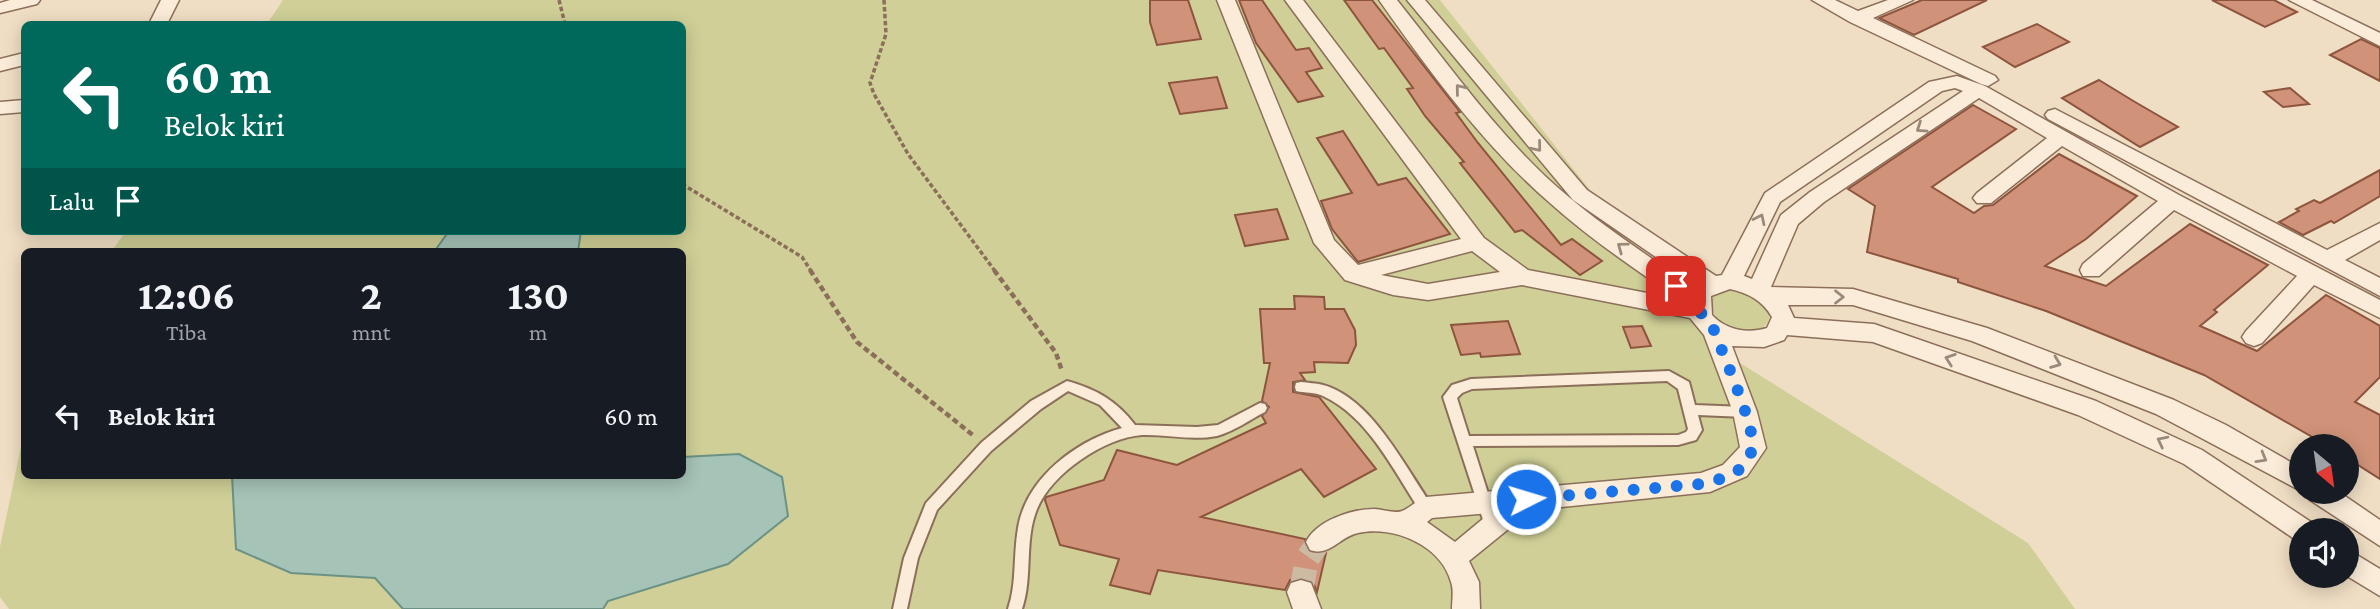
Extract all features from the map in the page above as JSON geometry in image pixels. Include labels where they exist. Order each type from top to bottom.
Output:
[{"type":"street","points":[[0,8],[31,0]]},
{"type":"street","points":[[160,21],[170,0]]},
{"type":"street","points":[[1226,0],[1325,243],[1353,274],[1393,287],[1428,292],[1522,277],[1709,294],[1765,293],[1853,297],[1979,334],[2165,407],[2217,432],[2289,474]]},
{"type":"street","points":[[1294,0],[1476,243],[1522,277]]},
{"type":"street","points":[[1388,0],[1511,152],[1564,205],[1709,294]]},
{"type":"street","points":[[1416,0],[1580,195],[1709,294]]},
{"type":"street","points":[[1821,0],[1996,83],[2320,266],[2380,310]]},
{"type":"street","points":[[1856,18],[1904,0]]},
{"type":"street","points":[[2298,0],[2380,40]]},
{"type":"street","points":[[0,65],[21,60]]},
{"type":"street","points":[[1404,524],[1426,508],[1701,484],[1725,478],[1739,470],[1753,447],[1745,412],[1714,330],[1709,294],[1772,198],[1936,86],[1958,82],[1978,90],[2172,200],[2320,266],[2380,288]]},
{"type":"street","points":[[1765,293],[1789,220],[1817,197],[1978,90]]},
{"type":"street","points":[[0,108],[21,106]]},
{"type":"street","points":[[1984,198],[2062,136]]},
{"type":"street","points":[[2091,270],[2172,200]]},
{"type":"street","points":[[2254,337],[2320,266],[2380,230]]},
{"type":"street","points":[[1353,274],[1476,243]]},
{"type":"street","points":[[1714,330],[1726,337],[1755,342],[1776,334],[1782,326],[1783,317],[1765,293]]},
{"type":"street","points":[[1782,326],[1874,333],[2087,408],[2193,457],[2289,521]]},
{"type":"street","points":[[1453,559],[1526,499]]},
{"type":"street","points":[[2336,504],[2380,535]]},
{"type":"street","points":[[1319,542],[1336,530],[1357,522],[1381,520],[1404,524],[1440,544],[1453,559],[1465,583],[1466,609]]},
{"type":"street","points":[[2359,569],[2380,584]]},
{"type":"lane","points":[[1464,442],[1678,440],[1691,436],[1695,430],[1684,386],[1669,376],[1471,384],[1457,389],[1450,397],[1464,442],[1492,528]]},
{"type":"lane","points":[[900,609],[911,558],[931,507],[986,447],[1036,405],[1067,386],[1094,393],[1116,408],[1132,431]]},
{"type":"lane","points":[[1301,387],[1315,386],[1330,390],[1355,408],[1426,508]]},
{"type":"lane","points":[[1015,609],[1020,598],[1022,556],[1031,505],[1064,464],[1098,444],[1132,431],[1217,430],[1260,408]]},
{"type":"lane","points":[[1690,411],[1745,412]]},
{"type":"path","points":[[559,0],[564,21]]},
{"type":"path","points":[[884,0],[886,34],[870,83],[874,94],[908,154],[1056,353],[1067,386]]},
{"type":"path","points":[[686,186],[802,257],[858,342],[986,447]]},
{"type":"green space","points":[[283,0],[1440,0],[1713,346],[2028,543],[2075,609],[9,609],[0,597],[0,547],[21,446],[21,479],[686,479],[686,248],[114,248],[123,235],[686,235],[686,21],[269,21]]},
{"type":"green space","points":[[1734,289],[1753,294],[1770,312],[1767,322],[1760,329],[1738,330],[1717,318],[1712,309],[1712,298],[1717,293]]},
{"type":"shaded area","points":[[446,235],[580,235],[579,248],[437,248]]},
{"type":"shaded area","points":[[739,454],[782,477],[788,516],[728,564],[608,601],[603,609],[403,609],[375,578],[291,573],[236,549],[232,479],[686,479],[686,457]]},
{"type":"building","points":[[1150,0],[1188,0],[1201,39],[1157,45],[1150,22]]},
{"type":"building","points":[[1239,0],[1262,0],[1296,50],[1309,48],[1322,68],[1306,72],[1323,96],[1298,102],[1256,43]]},
{"type":"building","points":[[1344,0],[1372,0],[1460,112],[1456,113],[1478,143],[1561,245],[1572,239],[1602,261],[1580,275],[1522,230],[1515,232],[1460,163],[1464,162],[1425,116],[1407,89],[1413,88],[1384,48],[1379,49]]},
{"type":"building","points":[[1922,0],[1987,0],[1914,35],[1879,18]]},
{"type":"building","points":[[2212,0],[2274,0],[2297,12],[2265,27]]},
{"type":"building","points":[[2037,24],[2069,42],[2015,67],[1983,47]]},
{"type":"building","points":[[2361,39],[2380,48],[2380,81],[2330,55]]},
{"type":"building","points":[[1217,77],[1227,108],[1180,114],[1169,83]]},
{"type":"building","points":[[2099,80],[2178,127],[2140,147],[2062,98]]},
{"type":"building","points":[[2290,88],[2309,104],[2283,107],[2264,92]]},
{"type":"building","points":[[1973,105],[2016,129],[1932,187],[1974,213],[1984,206],[1993,205],[2059,154],[2137,196],[2086,239],[2045,266],[2106,286],[2190,224],[2268,265],[2214,310],[2217,312],[2200,326],[2257,351],[2326,295],[2380,326],[2380,377],[2355,402],[2380,415],[2380,479],[2359,466],[2359,434],[2307,434],[2204,375],[2046,311],[1958,282],[1958,279],[1867,252],[1875,206],[1848,189]]},
{"type":"building","points":[[1343,131],[1378,185],[1406,178],[1450,234],[1358,262],[1332,229],[1321,201],[1352,193],[1317,138]]},
{"type":"building","points":[[2380,170],[2380,196],[2334,223],[2331,221],[2303,235],[2279,222],[2299,211],[2296,209],[2314,200],[2320,203]]},
{"type":"building","points":[[1277,209],[1288,239],[1245,246],[1235,215]]},
{"type":"building","points":[[1294,296],[1324,297],[1325,309],[1344,309],[1355,330],[1356,345],[1348,363],[1314,362],[1315,372],[1300,373],[1305,380],[1293,382],[1293,392],[1319,397],[1376,469],[1324,497],[1301,469],[1201,517],[1305,539],[1309,553],[1326,553],[1317,592],[1313,582],[1302,577],[1290,580],[1285,590],[1158,570],[1150,594],[1110,585],[1119,559],[1060,545],[1046,497],[1104,480],[1117,450],[1177,465],[1266,423],[1262,416],[1269,407],[1262,401],[1270,363],[1264,363],[1260,309],[1295,309]]},
{"type":"building","points":[[1508,321],[1520,354],[1481,357],[1480,353],[1461,355],[1451,325]]},
{"type":"building","points":[[1642,326],[1651,346],[1631,348],[1623,327]]},
{"type":"tunnel","points":[[1301,592],[1307,559],[1319,542]]},
{"type":"route","points":[[1526,499],[1701,484],[1725,478],[1739,470],[1747,460],[1753,447],[1745,412],[1714,330],[1698,311],[1697,301],[1676,286]]}]
